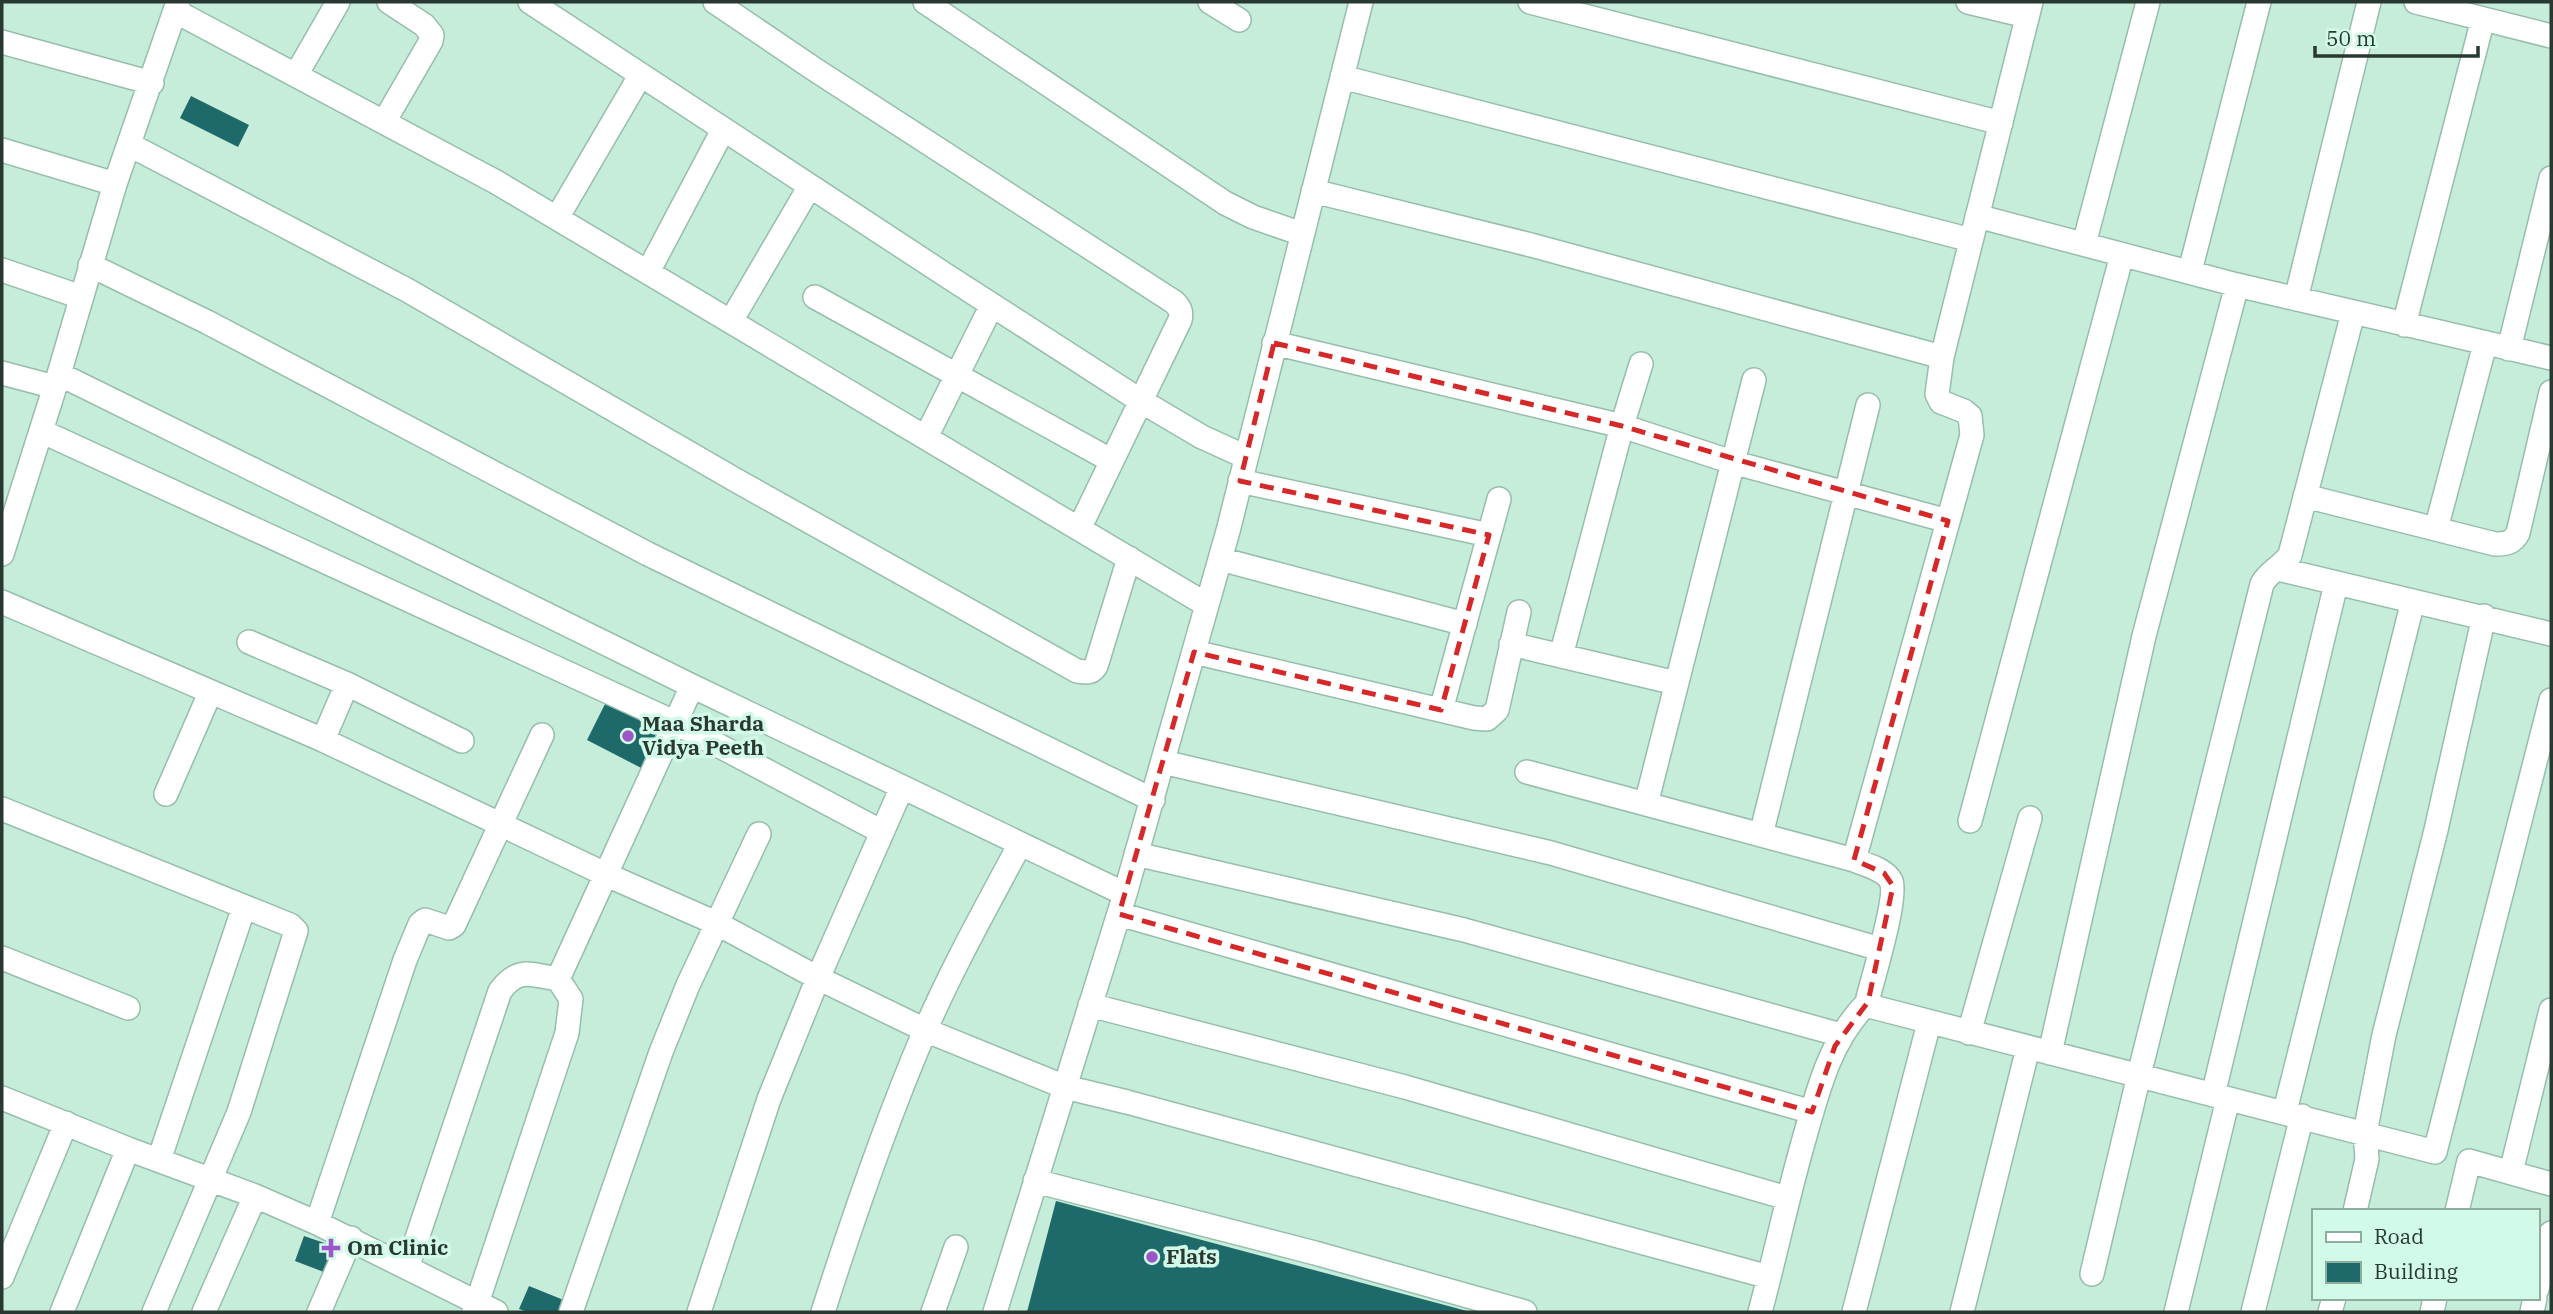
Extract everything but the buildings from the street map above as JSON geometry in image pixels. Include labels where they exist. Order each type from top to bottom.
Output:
[{"type":"street","points":[[296,75],[338,2]]},
{"type":"street","points":[[384,122],[432,35],[424,25],[389,2]]},
{"type":"street","points":[[530,2],[1142,401],[1202,437],[1246,457]]},
{"type":"street","points":[[715,2],[1174,302],[1181,312],[1180,320],[1142,401],[1079,528]]},
{"type":"street","points":[[925,2],[1225,203],[1254,218],[1302,234]]},
{"type":"street","points":[[1210,2],[1239,20]]},
{"type":"street","points":[[995,1312],[1153,800],[1220,559],[1361,2]]},
{"type":"street","points":[[1530,2],[2001,123]]},
{"type":"street","points":[[1854,860],[1972,435],[1970,416],[1939,399],[1942,356],[2029,9],[1968,2]]},
{"type":"street","points":[[2084,244],[2148,2]]},
{"type":"street","points":[[2190,271],[2259,2]]},
{"type":"street","points":[[2296,299],[2369,2]]},
{"type":"street","points":[[2416,2],[2551,37]]},
{"type":"street","points":[[2,554],[115,184],[152,83],[176,6],[296,75],[496,182],[1207,605]]},
{"type":"street","points":[[2403,326],[2483,19]]},
{"type":"street","points":[[2,42],[152,83]]},
{"type":"street","points":[[557,218],[640,76]]},
{"type":"street","points":[[1342,77],[1971,240]]},
{"type":"street","points":[[648,272],[723,130]]},
{"type":"street","points":[[130,145],[407,290],[739,482],[1077,671],[1087,673],[1097,666],[1129,558]]},
{"type":"street","points":[[2,150],[115,184]]},
{"type":"street","points":[[2509,349],[2551,177]]},
{"type":"street","points":[[731,321],[810,186]]},
{"type":"street","points":[[1313,191],[1531,245],[1942,356]]},
{"type":"street","points":[[1978,216],[2236,285],[2403,326],[2551,358]]},
{"type":"street","points":[[1970,821],[2122,255]]},
{"type":"street","points":[[90,265],[207,321],[648,554],[1153,800]]},
{"type":"street","points":[[2,270],[81,297]]},
{"type":"street","points":[[1962,1312],[2039,1051],[2236,285]]},
{"type":"street","points":[[815,297],[1112,461]]},
{"type":"street","points":[[926,437],[992,305]]},
{"type":"street","points":[[2092,1274],[2262,584],[2290,555],[2353,313]]},
{"type":"street","points":[[1274,343],[1622,426],[1732,462],[1948,522]]},
{"type":"street","points":[[2436,529],[2485,344]]},
{"type":"street","points":[[1561,656],[1641,364]]},
{"type":"street","points":[[2,373],[57,381],[1020,844],[1122,904],[1812,1112]]},
{"type":"street","points":[[1646,804],[1754,380]]},
{"type":"street","points":[[2305,496],[2495,544],[2506,544],[2515,540],[2551,391]]},
{"type":"street","points":[[1761,835],[1868,405]]},
{"type":"street","points":[[41,431],[676,723],[882,832]]},
{"type":"street","points":[[1240,481],[1489,535]]},
{"type":"street","points":[[1441,710],[1499,499]]},
{"type":"street","points":[[1220,559],[1465,624]]},
{"type":"street","points":[[2278,569],[2551,634]]},
{"type":"street","points":[[2176,1312],[2221,1097],[2336,584]]},
{"type":"street","points":[[2253,1312],[2293,1114],[2413,601]]},
{"type":"street","points":[[2,603],[323,740],[607,875],[716,923],[818,978],[925,1030],[1065,1087],[1769,1277]]},
{"type":"street","points":[[1194,652],[1487,719],[1494,715],[1519,612]]},
{"type":"street","points":[[2355,1209],[2367,1159],[2365,1133],[2384,1035],[2436,830],[2484,616]]},
{"type":"street","points":[[249,642],[347,684],[462,741]]},
{"type":"street","points":[[1511,645],[1676,683]]},
{"type":"street","points":[[323,740],[347,684]]},
{"type":"street","points":[[558,979],[692,686]]},
{"type":"street","points":[[166,794],[210,693]]},
{"type":"street","points":[[2435,1152],[2551,700]]},
{"type":"street","points":[[317,1223],[405,960],[420,924],[429,919],[449,928],[454,925],[541,735]]},
{"type":"street","points":[[1163,762],[1550,853],[1880,949]]},
{"type":"street","points":[[1527,772],[1854,860],[1884,873],[1891,880],[1893,886],[1868,1002],[1841,1034],[1824,1071],[1787,1198],[1760,1312]]},
{"type":"street","points":[[699,1312],[769,1100],[818,978],[902,787]]},
{"type":"street","points":[[2,809],[295,928],[296,934],[239,1112],[154,1312]]},
{"type":"street","points":[[1969,1033],[2030,818]]},
{"type":"street","points":[[571,1312],[661,1052],[688,985],[759,834]]},
{"type":"street","points":[[823,1312],[887,1123],[925,1030],[1020,844]]},
{"type":"street","points":[[1136,854],[1464,930],[1841,1034]]},
{"type":"street","points":[[159,1160],[244,907]]},
{"type":"street","points":[[2,958],[128,1008]]},
{"type":"street","points":[[407,1268],[500,991],[509,979],[517,974],[558,979]]},
{"type":"street","points":[[2,1098],[128,1149],[212,1179],[351,1238],[482,1310],[567,1034],[571,999],[558,979]]},
{"type":"street","points":[[1868,1002],[1873,1007],[1929,1023],[2293,1114],[2551,1184]]},
{"type":"street","points":[[1090,1005],[1405,1087],[1787,1198]]},
{"type":"street","points":[[2511,1172],[2551,1010]]},
{"type":"street","points":[[1854,1312],[1929,1023]]},
{"type":"street","points":[[2,1277],[66,1123]]},
{"type":"street","points":[[62,1312],[128,1149]]},
{"type":"street","points":[[2457,1209],[2469,1161]]},
{"type":"street","points":[[1035,1181],[1315,1253],[1525,1312]]},
{"type":"street","points":[[204,1312],[254,1196]]},
{"type":"street","points":[[2539,1282],[2551,1233]]},
{"type":"street","points":[[319,1312],[351,1238]]},
{"type":"street","points":[[933,1312],[956,1247]]},
{"type":"highlighted area","points":[[1274,343],[1622,426],[1948,521],[1854,860],[1884,873],[1893,886],[1868,1002],[1835,1046],[1812,1112],[1119,914],[1194,652],[1441,710],[1489,535],[1240,481]]},
{"type":"place","name":"Maa Sharda Vidya Peeth","points":[[628,736]]},
{"type":"place","name":"Om Clinic","points":[[331,1248]]},
{"type":"place","name":"Flats","points":[[1152,1257]]}]
